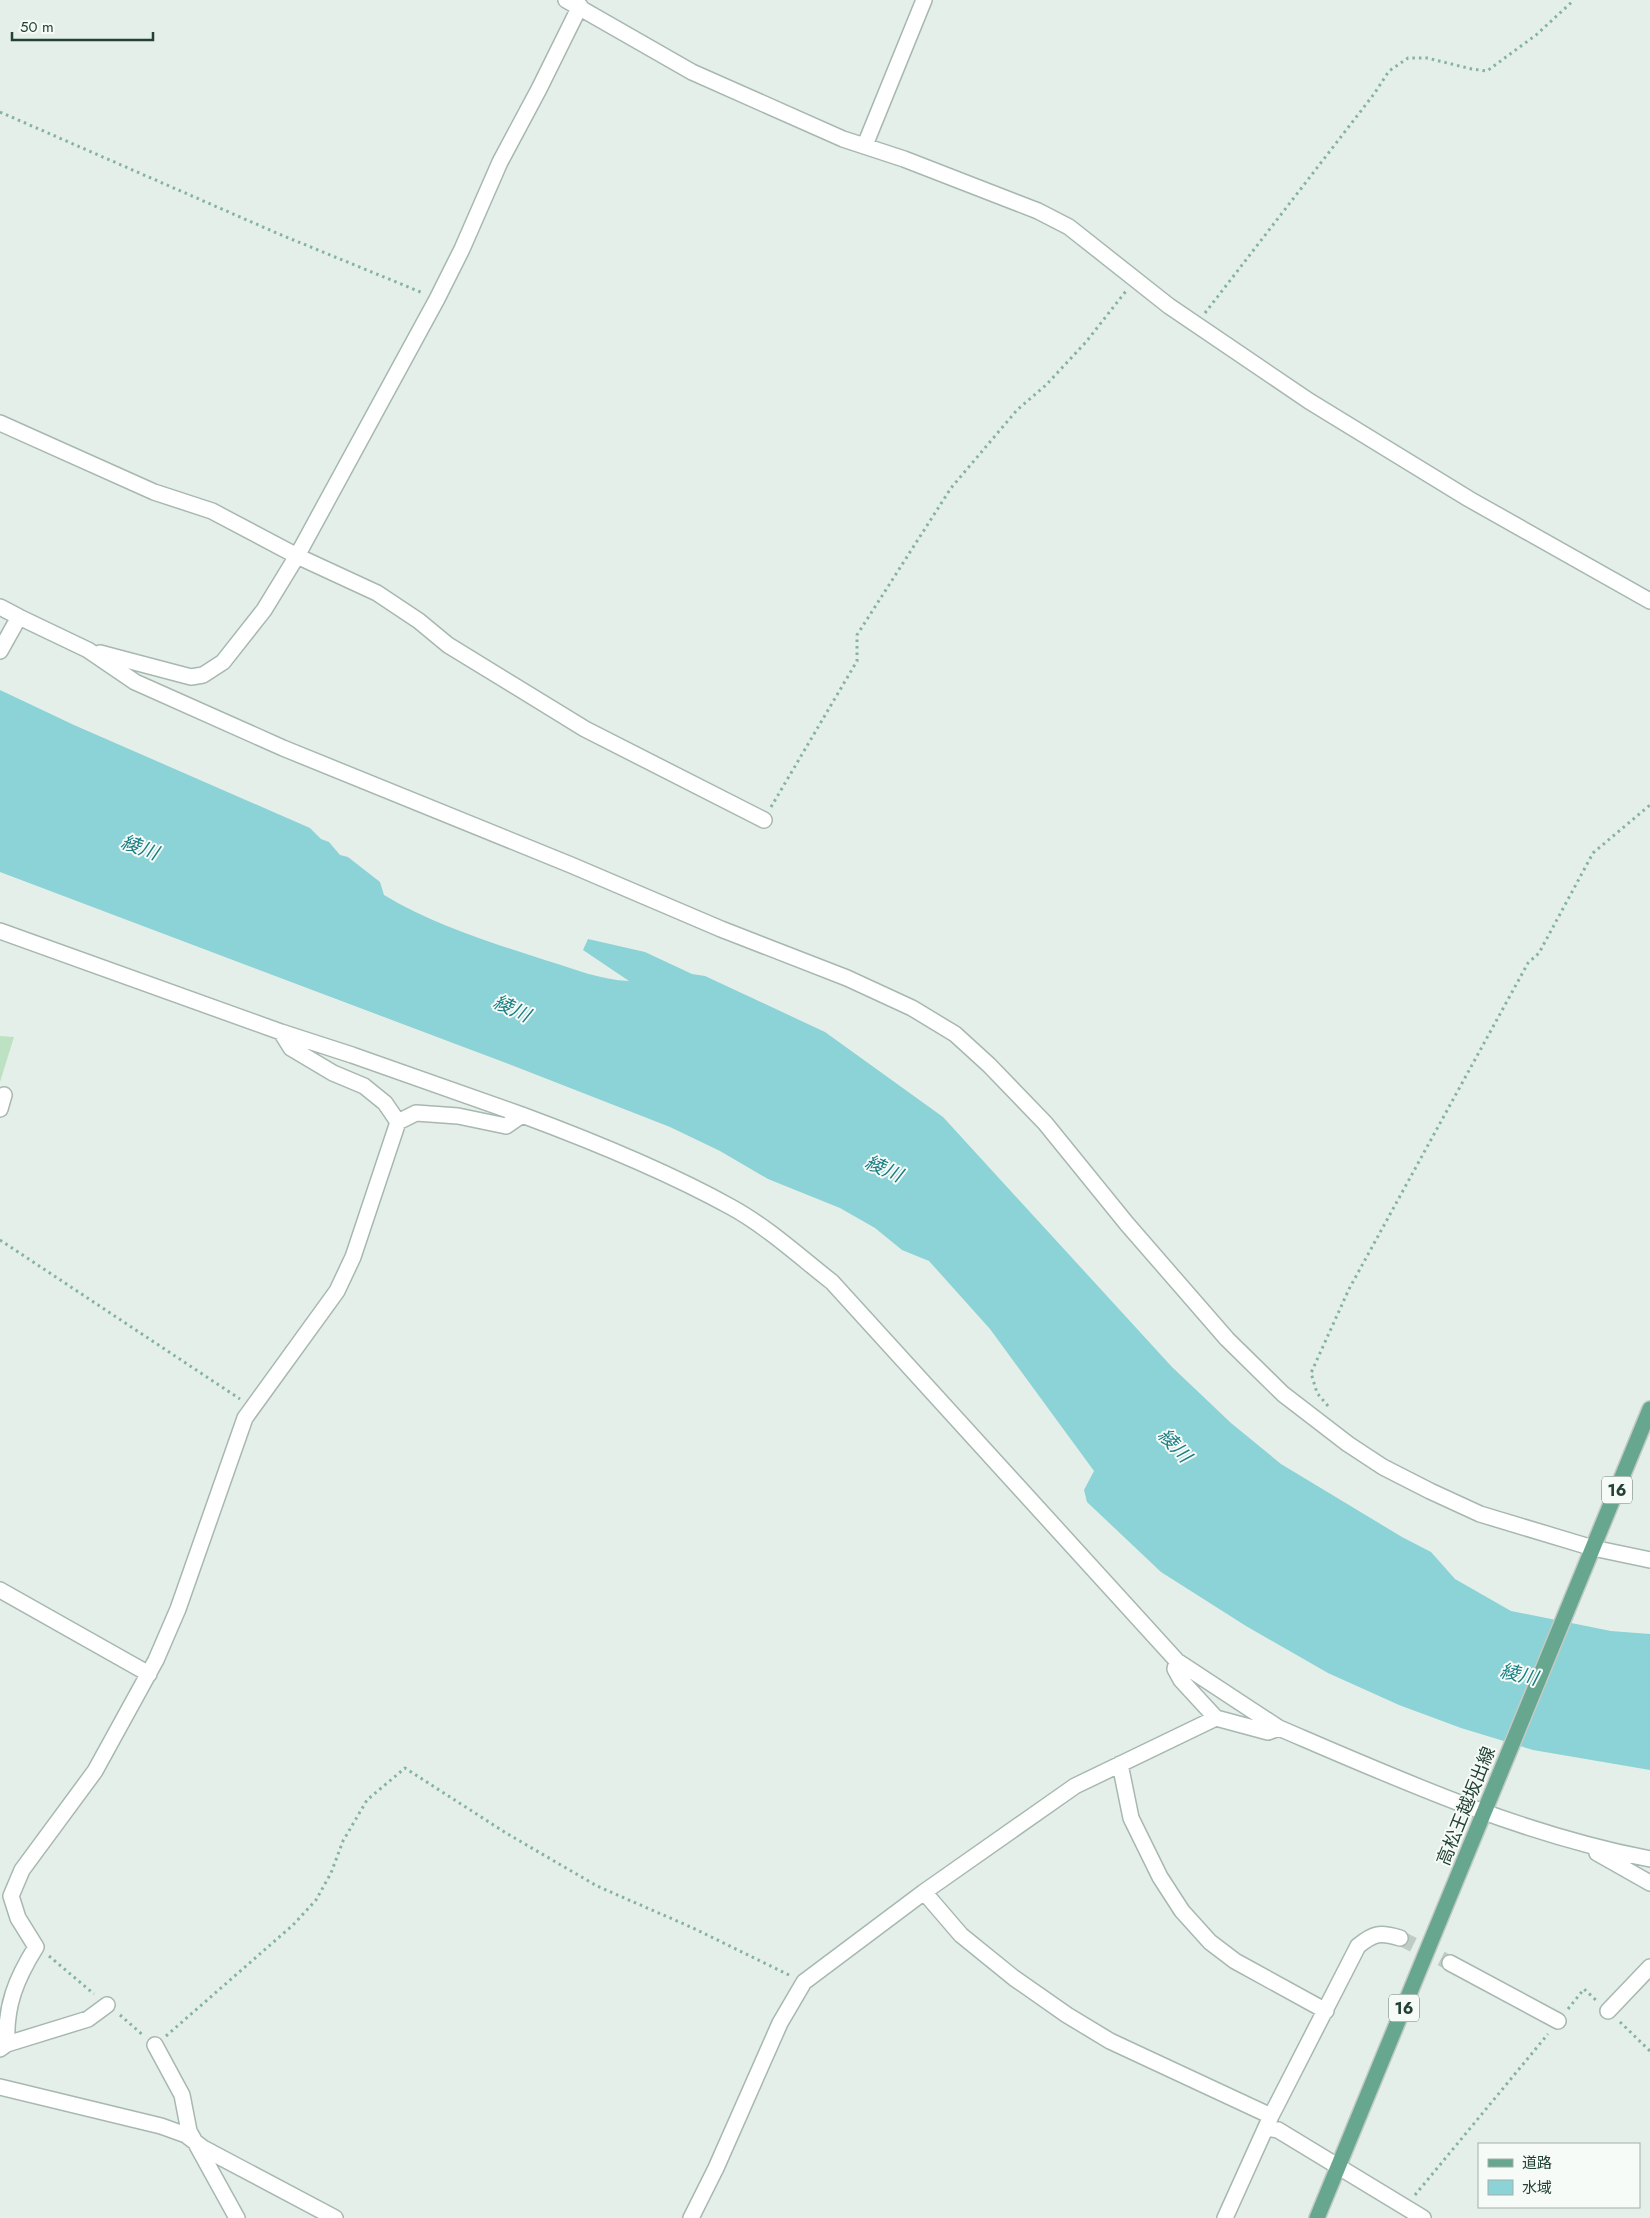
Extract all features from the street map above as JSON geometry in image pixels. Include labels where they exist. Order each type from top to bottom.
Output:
[{"type":"main road","name":"高松王越坂出線","points":[[1317,2218],[1585,1571],[1650,1409]]},
{"type":"street","points":[[865,146],[924,0]]},
{"type":"street","points":[[0,607],[17,621],[88,650],[191,677],[203,675],[223,662],[258,618],[297,556],[437,299],[462,249],[500,162],[540,89],[573,3],[692,72],[843,139],[1038,210],[1069,227],[1169,306],[1197,323],[1310,401],[1469,499],[1650,601]]},
{"type":"street","points":[[0,424],[154,492],[212,512],[297,556],[376,593],[419,621],[448,645],[585,729],[764,820]]},
{"type":"street","points":[[0,651],[17,621]]},
{"type":"street","points":[[88,650],[135,682],[283,748],[571,865],[722,929],[847,978],[912,1008],[954,1034],[989,1065],[1045,1123],[1126,1224],[1227,1339],[1282,1394],[1348,1444],[1383,1466],[1430,1491],[1480,1514],[1593,1548],[1650,1560]]},
{"type":"street","points":[[0,931],[567,1132],[690,1186],[733,1208],[793,1250],[832,1282],[1177,1661],[1279,1728],[1390,1776],[1484,1813],[1582,1844],[1650,1859]]},
{"type":"street","points":[[281,1032],[291,1048],[333,1073],[364,1086],[385,1103],[398,1122]]},
{"type":"street","points":[[107,2005],[88,2019],[4,2047],[6,2029],[19,1975],[36,1947],[18,1918],[11,1896],[22,1870],[96,1771],[149,1674],[178,1609],[245,1418],[337,1291],[353,1258],[398,1122],[416,1113],[458,1116],[506,1126],[522,1115]]},
{"type":"street","points":[[0,1590],[149,1674]]},
{"type":"street","points":[[1177,1661],[1175,1669],[1181,1680],[1216,1718],[1268,1732],[1279,1728]]},
{"type":"street","points":[[691,2218],[716,2168],[780,2023],[804,1982],[924,1892],[1075,1786],[1192,1732],[1216,1718]]},
{"type":"street","points":[[1120,1764],[1131,1818],[1160,1877],[1182,1911],[1210,1942],[1235,1961],[1326,2011]]},
{"type":"street","points":[[1582,1844],[1650,1883]]},
{"type":"street","points":[[924,1892],[961,1935],[1014,1978],[1067,2015],[1110,2041],[1268,2122],[1278,2130],[1423,2218]]},
{"type":"street","points":[[1225,2218],[1268,2122],[1358,1946],[1372,1935],[1387,1934],[1400,1938]]},
{"type":"street","points":[[1450,1964],[1558,2021]]},
{"type":"street","points":[[1608,2011],[1650,1967]]},
{"type":"street","points":[[155,2045],[182,2095],[189,2131],[237,2218]]},
{"type":"street","points":[[0,2087],[161,2126],[186,2135],[203,2148],[335,2218]]},
{"type":"path","points":[[1197,323],[1389,72],[1408,58],[1427,58],[1472,70],[1487,70],[1536,35],[1574,0]]},
{"type":"path","points":[[0,112],[279,234],[437,299]]},
{"type":"path","points":[[764,820],[857,661],[857,635],[951,488],[1017,410],[1046,385],[1086,342],[1136,279]]},
{"type":"path","points":[[1334,1412],[1316,1393],[1311,1373],[1349,1289],[1528,963],[1539,954],[1594,853],[1650,805]]},
{"type":"path","points":[[0,1240],[253,1407]]},
{"type":"path","points":[[36,1947],[155,2045],[294,1925],[316,1900],[331,1873],[343,1841],[367,1800],[405,1768],[506,1834],[597,1886],[694,1928],[804,1982]]},
{"type":"path","points":[[1405,2207],[1584,1989]]},
{"type":"green space","points":[[0,1036],[14,1037],[0,1082]]},
{"type":"water","name":"綾川","points":[[0,690],[74,725],[310,828],[321,839],[329,842],[340,855],[348,857],[380,882],[384,895],[443,924],[578,971],[619,980],[629,981],[583,950],[588,939],[645,952],[692,974],[705,976],[825,1032],[943,1117],[1172,1367],[1231,1423],[1281,1464],[1402,1537],[1431,1552],[1455,1579],[1511,1611],[1611,1631],[1650,1634],[1650,1770],[1533,1750],[1461,1728],[1399,1705],[1328,1673],[1246,1626],[1161,1572],[1087,1502],[1084,1490],[1094,1471],[990,1329],[929,1261],[902,1250],[875,1228],[840,1208],[768,1179],[720,1151],[670,1127],[0,872]]},
{"type":"tunnel","points":[[1400,1938],[1450,1963]]}]
